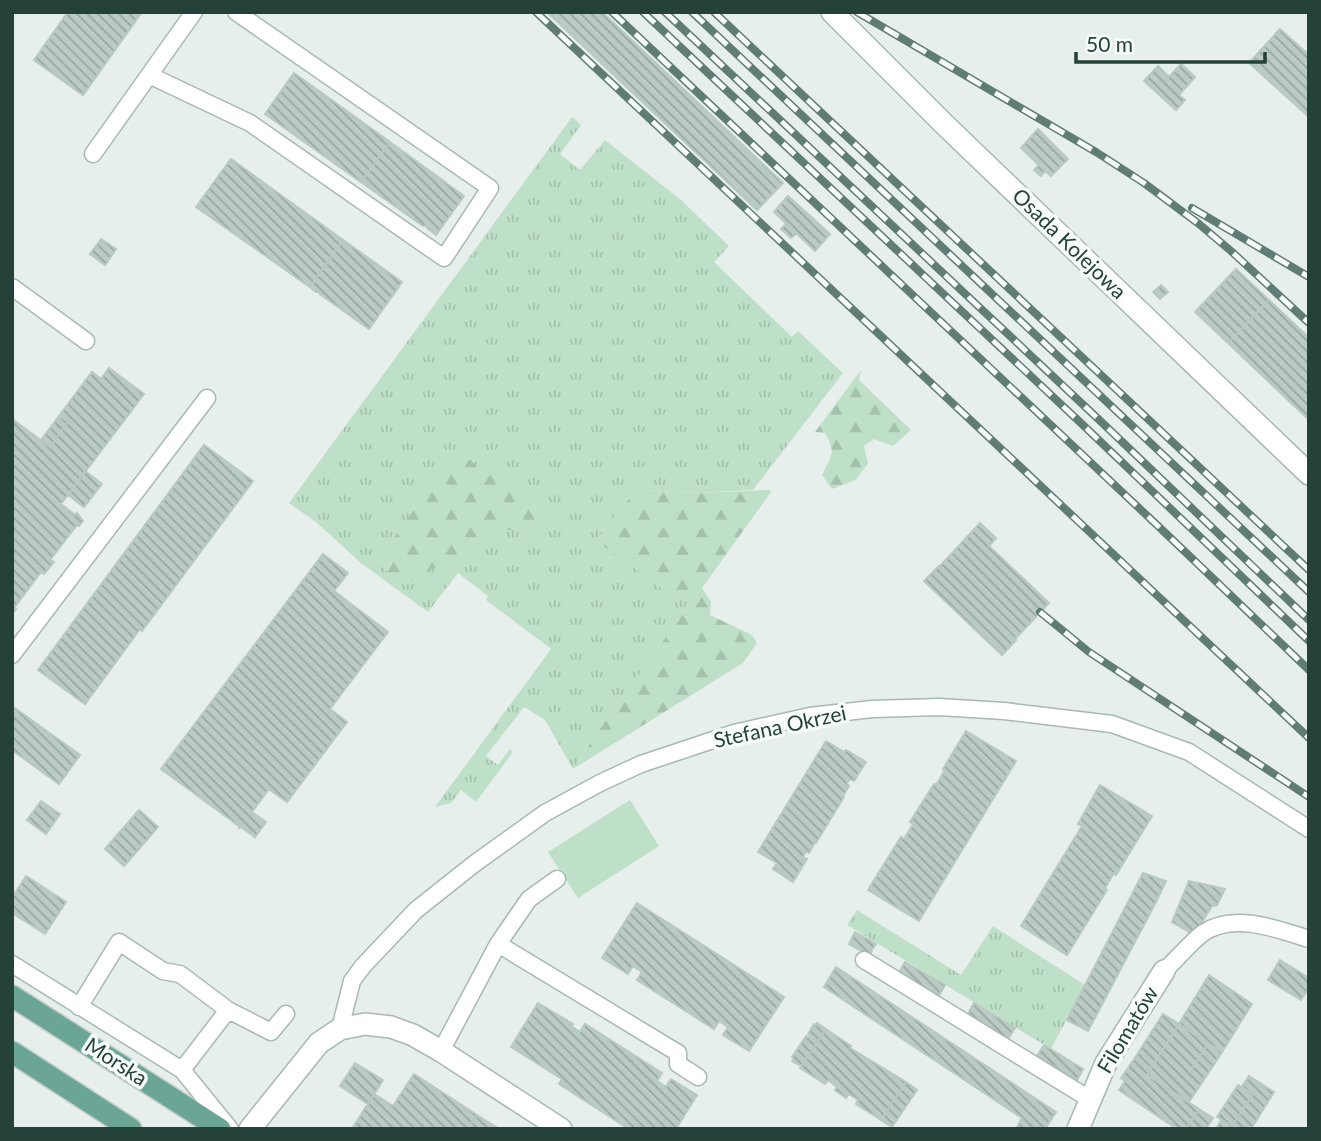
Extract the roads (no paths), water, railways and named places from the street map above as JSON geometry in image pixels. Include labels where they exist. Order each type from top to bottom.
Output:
[{"type":"main road","name":"Morska","points":[[12,996],[220,1129]]},
{"type":"main road","points":[[12,1052],[131,1129]]},
{"type":"street","name":"Osada Kolejowa","points":[[832,12],[946,126],[1309,474]]},
{"type":"street","name":"Filomatów","points":[[1078,1129],[1106,1063],[1164,971]]},
{"type":"street","points":[[250,1129],[319,1043],[340,1029],[365,1024],[391,1027],[413,1035],[562,1129]]},
{"type":"lane","points":[[93,154],[194,12]]},
{"type":"lane","points":[[149,75],[250,123],[443,258],[490,188],[236,12]]},
{"type":"lane","points":[[12,287],[86,341]]},
{"type":"lane","points":[[12,655],[207,398]]},
{"type":"lane","name":"Stefana Okrzei","points":[[340,1029],[352,981],[371,957],[416,910],[545,813],[641,764],[734,733],[810,716],[872,709],[939,707],[1004,711],[1112,724],[1189,752],[1309,829]]},
{"type":"lane","points":[[441,1051],[498,944],[529,899],[558,879]]},
{"type":"lane","points":[[1164,971],[1204,933],[1224,924],[1264,924],[1309,939]]},
{"type":"lane","points":[[79,1007],[119,942],[163,971],[180,974],[229,1010],[271,1032],[286,1014]]},
{"type":"lane","points":[[498,944],[678,1053],[678,1064],[698,1077]]},
{"type":"lane","points":[[864,960],[1091,1100]]},
{"type":"lane","points":[[12,964],[182,1070],[230,1129]]},
{"type":"lane","points":[[182,1070],[229,1010]]},
{"type":"railway","points":[[536,12],[1309,738]]},
{"type":"railway","points":[[612,12],[1309,670]]},
{"type":"railway","points":[[643,12],[1309,641]]},
{"type":"railway","points":[[665,12],[1309,620]]},
{"type":"railway","points":[[692,12],[1309,592]]},
{"type":"railway","points":[[714,12],[1309,570]]},
{"type":"railway","points":[[857,12],[1144,183],[1231,251],[1309,323]]},
{"type":"railway","points":[[1192,208],[1309,277]]},
{"type":"railway","points":[[1040,612],[1089,652],[1309,797]]}]
